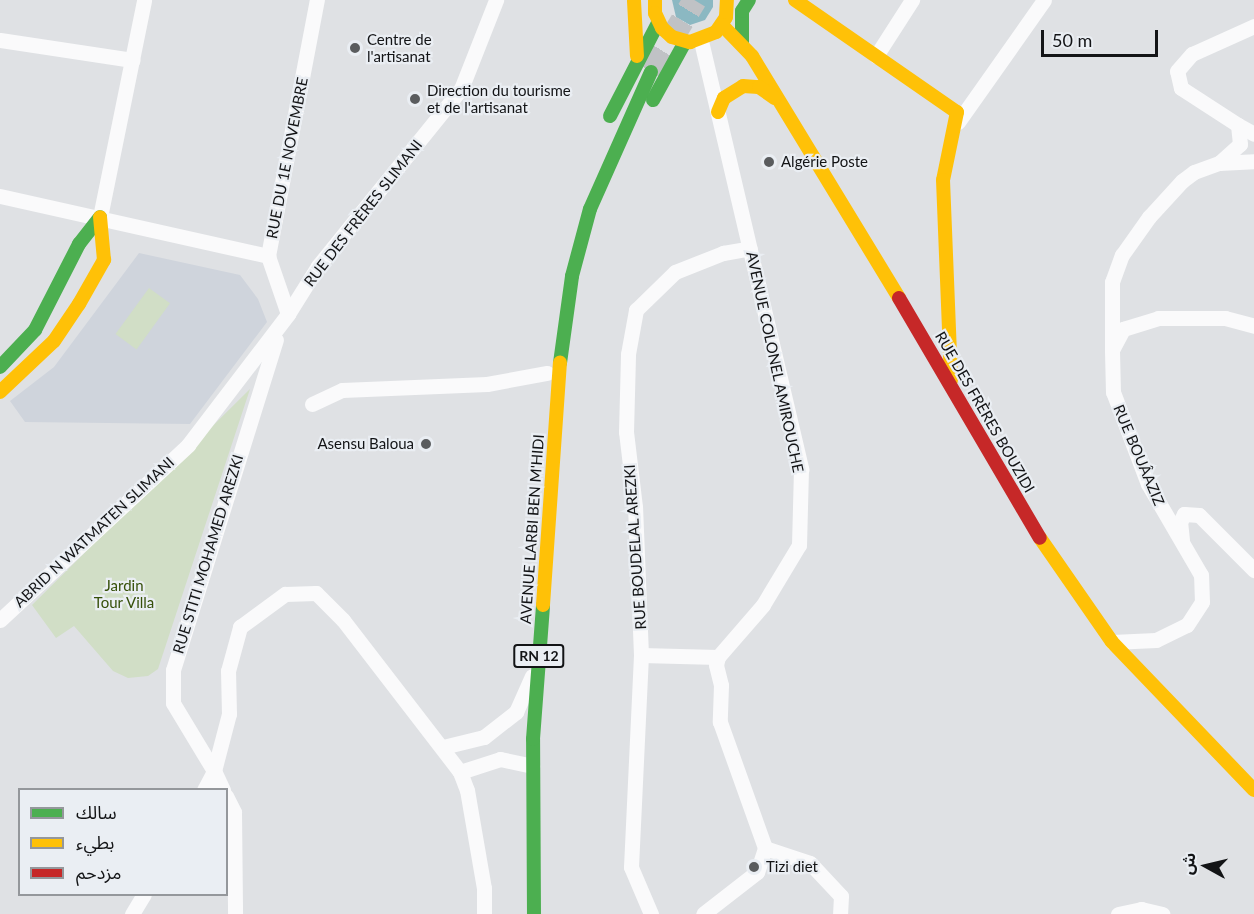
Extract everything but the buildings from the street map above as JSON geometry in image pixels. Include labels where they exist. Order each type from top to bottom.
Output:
[{"type":"main road","points":[[655,0],[658,21],[672,37],[693,41],[722,25],[728,0]]},
{"type":"main road","points":[[742,43],[742,10],[749,0]]},
{"type":"main road","points":[[795,0],[954,108],[958,122],[945,161],[943,180],[951,384]]},
{"type":"main road","points":[[633,1],[639,32],[636,62]]},
{"type":"main road","points":[[606,125],[658,21]]},
{"type":"main road","name":"RUE DES FRÈRES BOUZIDI","points":[[722,25],[742,43],[778,101],[951,384],[1057,568],[1112,642],[1254,790]]},
{"type":"main road","name":"AVENUE LARBI BEN M'HIDI","points":[[556,397],[570,368],[580,302],[603,217],[642,120],[693,41]]},
{"type":"main road","name":"AVENUE LARBI BEN M'HIDI","points":[[534,914],[532,766],[556,397],[568,298],[583,231],[620,135],[651,72]]},
{"type":"main road","points":[[718,112],[724,98],[743,86],[759,87],[778,101]]},
{"type":"main road","points":[[568,232],[577,199]]},
{"type":"main road","points":[[0,367],[35,330],[79,244],[100,217]]},
{"type":"main road","points":[[0,392],[54,341],[79,304],[104,260],[100,217]]},
{"type":"main road","name":"AVENUE LARBI BEN M'HIDI","points":[[547,345],[547,373],[556,397]]},
{"type":"street","points":[[100,217],[144,0]]},
{"type":"street","name":"RUE DU 1E NOVEMBRE","points":[[288,314],[268,256],[317,0]]},
{"type":"street","name":"RUE DES FRÈRES SLIMANI","points":[[188,445],[288,314],[318,266],[461,89],[496,0]]},
{"type":"street","points":[[876,56],[912,0]]},
{"type":"street","points":[[958,122],[1044,0]]},
{"type":"street","points":[[633,1],[658,21]]},
{"type":"street","points":[[1254,26],[1192,54],[1177,72],[1181,88],[1254,134]]},
{"type":"street","points":[[0,40],[132,60]]},
{"type":"street","name":"AVENUE COLONEL AMIROUCHE","points":[[693,41],[718,112],[801,469],[799,545],[764,605],[718,657]]},
{"type":"street","points":[[1219,163],[1240,144],[1238,125]]},
{"type":"street","points":[[1219,163],[1254,160]]},
{"type":"street","name":"RUE BOUÂAZIZ","points":[[1112,642],[1156,640],[1187,625],[1202,602],[1200,575],[1148,484],[1113,392],[1109,294],[1122,255],[1182,181],[1219,163]]},
{"type":"street","points":[[0,196],[268,256]]},
{"type":"street","name":"RUE BOUDELAL AREZKI","points":[[651,914],[631,867],[641,655],[635,507],[626,432],[628,354],[636,310],[675,272],[723,253],[750,249]]},
{"type":"street","name":"RUE STITI MOHAMED AREZKI","points":[[222,788],[174,703],[173,670],[267,361],[288,314]]},
{"type":"street","points":[[1112,350],[1123,329],[1158,318],[1225,318],[1254,326]]},
{"type":"street","points":[[312,404],[342,390],[487,384],[547,373]]},
{"type":"street","name":"ABRID N WATMATEN SLIMANI","points":[[0,620],[188,445]]},
{"type":"street","points":[[1182,540],[1180,522],[1184,514],[1199,515],[1254,570]]},
{"type":"street","points":[[205,788],[214,771],[229,714],[228,671],[240,627],[285,594],[316,593],[343,620],[460,772],[467,790],[482,877],[484,914]]},
{"type":"street","points":[[641,655],[718,657],[720,722],[765,848],[757,872],[703,914]]},
{"type":"street","points":[[443,747],[484,737],[516,712],[539,663]]},
{"type":"street","points":[[460,772],[500,759],[516,759],[532,766]]},
{"type":"street","points":[[228,800],[234,812],[236,914]]},
{"type":"street","points":[[765,848],[810,863],[841,896],[840,914]]},
{"type":"street","points":[[132,914],[143,896]]},
{"type":"street","points":[[1118,914],[1141,909],[1162,914]]},
{"type":"shaded area","points":[[139,253],[240,275],[258,299],[267,322],[190,424],[25,422],[10,401],[54,367]]},
{"type":"green space","points":[[149,288],[170,303],[137,349],[115,334]]},
{"type":"green space","name":"Jardin Tour Villa","points":[[250,389],[158,669],[148,676],[128,678],[113,671],[74,626],[56,638],[32,605]]},
{"type":"water","points":[[672,0],[713,0],[713,7],[705,20],[690,25],[676,17]]},
{"type":"tunnel","points":[[651,72],[695,0]]},
{"type":"traffic: fast","points":[[742,43],[742,11],[749,0]]},
{"type":"traffic: fast","points":[[610,116],[658,23]]},
{"type":"traffic: fast","points":[[653,100],[685,42]]},
{"type":"traffic: fast","points":[[560,363],[572,276],[590,209],[651,72]]},
{"type":"traffic: fast","points":[[0,367],[35,330],[79,244],[100,217]]},
{"type":"traffic: fast","points":[[534,914],[533,739],[543,605]]},
{"type":"traffic: slow","points":[[655,0],[655,13],[662,28],[672,37],[690,42],[716,32],[726,17],[727,0]]},
{"type":"traffic: slow","points":[[795,0],[957,112],[943,180],[951,380]]},
{"type":"traffic: slow","points":[[634,1],[637,56]]},
{"type":"traffic: slow","points":[[722,25],[752,56],[899,298]]},
{"type":"traffic: slow","points":[[718,112],[724,98],[743,86],[759,87],[775,98]]},
{"type":"traffic: slow","points":[[0,392],[54,341],[79,304],[104,260],[100,217]]},
{"type":"traffic: slow","points":[[543,605],[560,363]]},
{"type":"traffic: slow","points":[[1040,538],[1112,642],[1254,790]]},
{"type":"traffic: jam","points":[[899,298],[1040,538]]},
{"type":"place","name":"Centre de l'artisanat","points":[[355,48]]},
{"type":"place","name":"Direction du tourisme et de l'artisanat","points":[[415,99]]},
{"type":"place","name":"Algérie Poste","points":[[769,162]]},
{"type":"place","name":"Asensu Baloua","points":[[426,444]]},
{"type":"place","name":"Tizi diet","points":[[754,867]]}]
